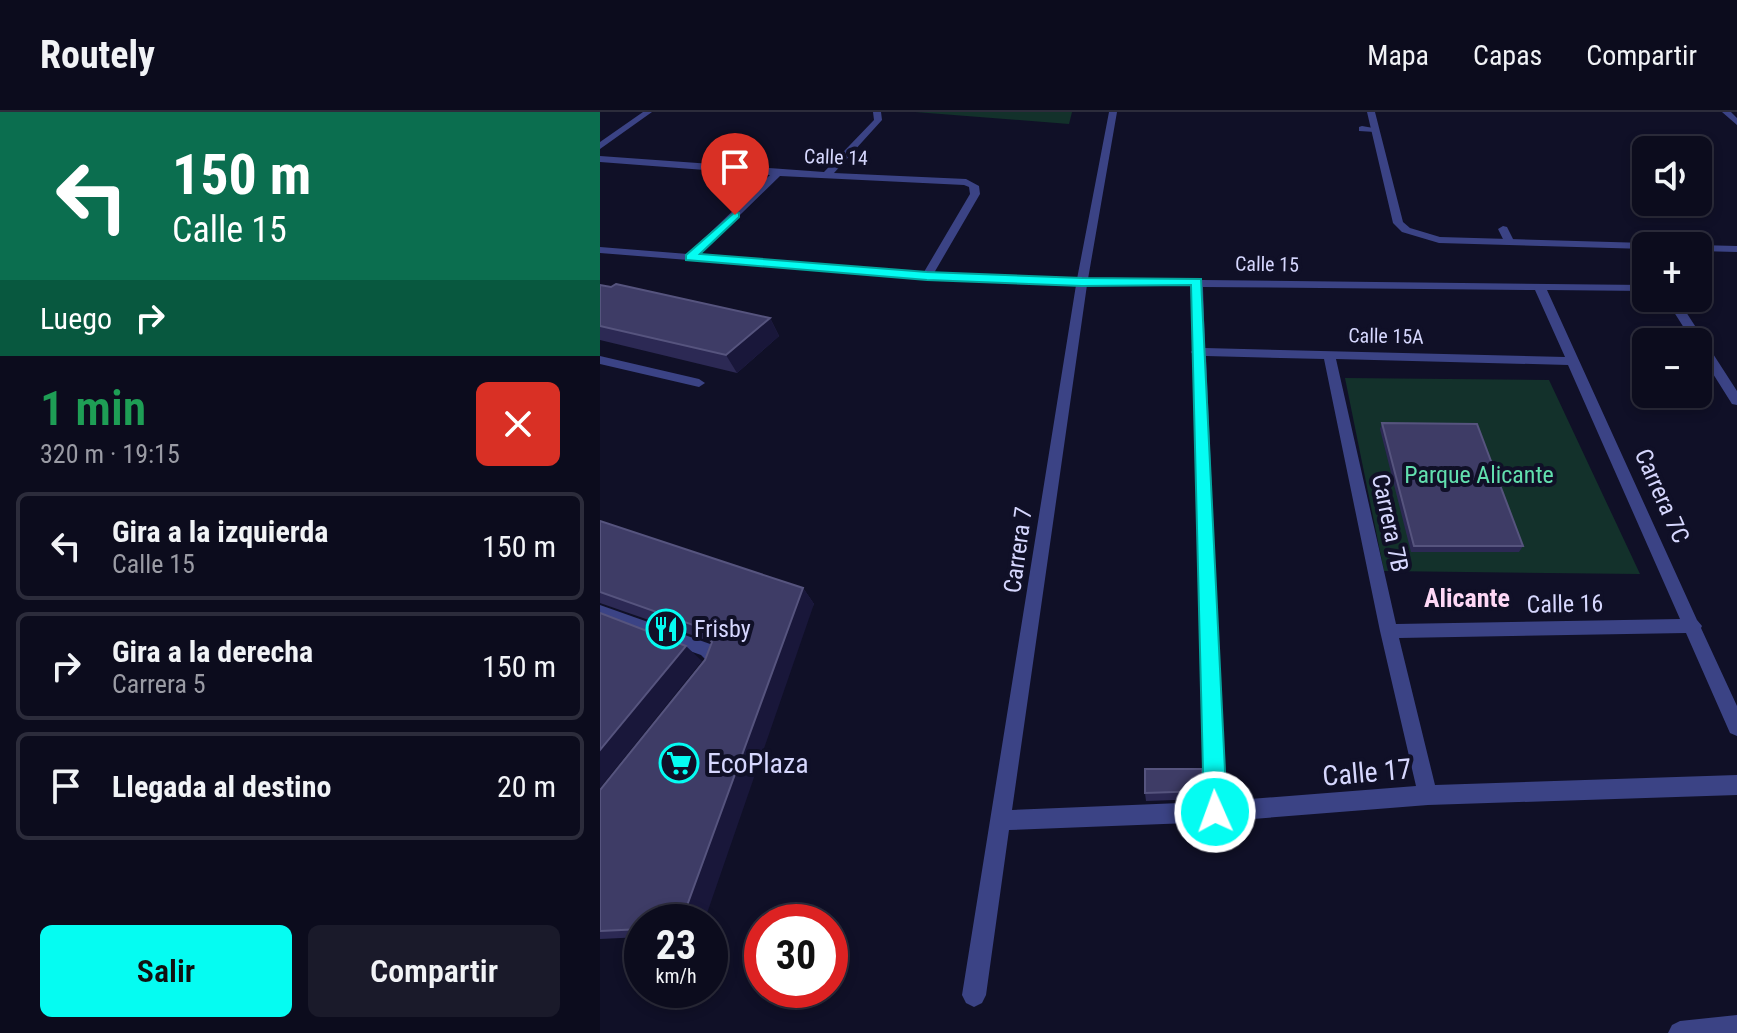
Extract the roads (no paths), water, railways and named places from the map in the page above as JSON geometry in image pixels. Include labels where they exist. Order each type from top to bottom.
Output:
[{"type":"street","points":[[600,146],[648,112]]},
{"type":"street","points":[[827,175],[878,120],[877,112]]},
{"type":"street","name":"Carrera 7","points":[[974,995],[1082,282],[1113,112]]},
{"type":"street","points":[[1371,112],[1398,223],[1406,230],[1439,240],[1632,246]]},
{"type":"street","points":[[1726,112],[1737,123]]},
{"type":"street","points":[[1362,129],[1375,129]]},
{"type":"street","name":"Calle 14","points":[[600,159],[778,173],[952,179],[974,186],[975,194],[927,276]]},
{"type":"street","points":[[691,257],[778,173]]},
{"type":"street","points":[[1503,229],[1510,243]]},
{"type":"street","points":[[1712,248],[1737,249]]},
{"type":"street","name":"Calle 15","points":[[600,250],[927,276],[1082,282],[1632,288]]},
{"type":"street","points":[[1197,281],[1197,352],[1215,812]]},
{"type":"street","name":"Carrera 7C","points":[[1539,286],[1737,727]]},
{"type":"street","points":[[1680,312],[1737,401]]},
{"type":"street","name":"Calle 15A","points":[[1197,352],[1574,361]]},
{"type":"street","name":"Carrera 7B","points":[[1329,354],[1428,795]]},
{"type":"street","points":[[600,360],[699,383]]},
{"type":"street","points":[[600,612],[707,650],[715,656],[712,668],[702,680]]},
{"type":"street","name":"Calle 16","points":[[1389,631],[1694,626]]},
{"type":"street","name":"Calle 17","points":[[1002,820],[1215,812],[1428,795],[1737,785]]},
{"type":"street","points":[[1680,1033],[1737,1027]]},
{"type":"place","name":"Frisby","points":[[666,629]]},
{"type":"place","name":"EcoPlaza","points":[[679,763]]},
{"type":"district","name":"Alicante","points":[[1467,598]]},
{"type":"park label","name":"Parque Alicante","points":[[1479,475]]}]
